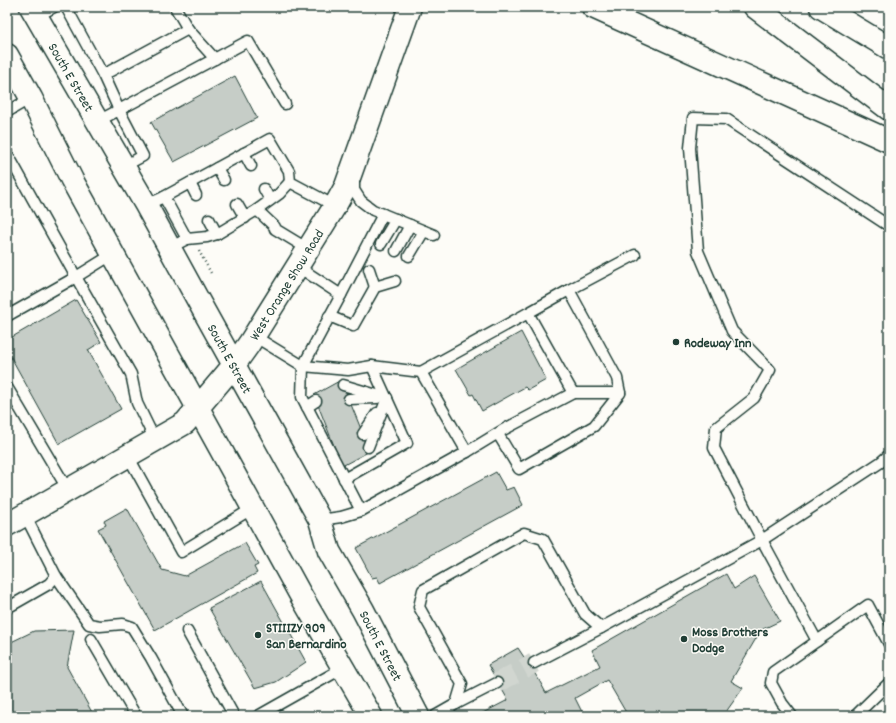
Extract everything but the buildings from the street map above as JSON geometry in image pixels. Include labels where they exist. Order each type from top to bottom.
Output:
[{"type":"main road","name":"West Orange Show Road","points":[[12,521],[185,423],[234,365],[303,258],[346,186],[410,7]]},
{"type":"main road","points":[[593,7],[889,141]]},
{"type":"main road","points":[[755,7],[889,109]]},
{"type":"main road","points":[[821,7],[889,48]]},
{"type":"main road","name":"South E Street","points":[[41,10],[98,121],[124,166],[155,201],[178,243],[234,365],[320,520],[329,551],[363,610],[418,716]]},
{"type":"main road","points":[[7,55],[31,98],[72,180],[300,594],[371,716]]},
{"type":"lane","points":[[66,7],[103,75],[143,156],[124,166]]},
{"type":"lane","points":[[175,7],[188,29],[215,59]]},
{"type":"lane","points":[[103,75],[188,29]]},
{"type":"lane","points":[[98,121],[248,41],[285,104]]},
{"type":"lane","points":[[7,112],[31,98]]},
{"type":"lane","points":[[817,641],[714,448],[716,428],[754,398],[770,370],[732,331],[698,251],[690,148],[693,118],[726,119],[889,226]]},
{"type":"lane","points":[[155,201],[270,139],[289,171],[290,182],[279,194],[245,218],[217,234],[178,243]]},
{"type":"lane","points":[[7,153],[131,374],[137,403],[155,440]]},
{"type":"lane","points":[[244,153],[251,166]]},
{"type":"lane","points":[[354,167],[354,190],[361,201],[373,210],[434,235]]},
{"type":"lane","points":[[217,168],[224,180]]},
{"type":"lane","points":[[290,182],[335,206]]},
{"type":"lane","points":[[190,183],[196,195]]},
{"type":"lane","points":[[264,189],[270,200]]},
{"type":"lane","points":[[237,204],[245,218]]},
{"type":"lane","points":[[257,210],[341,295]]},
{"type":"lane","points":[[361,511],[344,479],[340,463],[317,417],[307,407],[302,397],[303,366],[383,214]]},
{"type":"lane","points":[[209,219],[217,234]]},
{"type":"lane","points":[[381,244],[396,220]]},
{"type":"lane","points":[[396,251],[410,225]]},
{"type":"lane","points":[[409,256],[424,231]]},
{"type":"lane","points":[[7,316],[113,254]]},
{"type":"lane","points":[[254,336],[303,366],[348,370],[372,366],[420,372],[635,255]]},
{"type":"lane","points":[[368,268],[375,288]]},
{"type":"lane","points":[[330,316],[353,326],[382,276]]},
{"type":"lane","points":[[375,288],[395,281]]},
{"type":"lane","points":[[498,434],[519,469],[594,426],[620,394],[617,378],[569,290]]},
{"type":"lane","points":[[528,313],[573,393]]},
{"type":"lane","points":[[344,479],[407,443],[372,366]]},
{"type":"lane","points":[[420,372],[467,452]]},
{"type":"lane","points":[[343,386],[386,398]]},
{"type":"lane","points":[[7,387],[68,490]]},
{"type":"lane","points":[[320,520],[341,517],[361,511],[573,393],[620,394]]},
{"type":"lane","points":[[349,399],[386,398]]},
{"type":"lane","points":[[363,434],[386,398]]},
{"type":"lane","points":[[368,447],[386,398]]},
{"type":"lane","points":[[307,407],[316,401]]},
{"type":"lane","points":[[534,663],[762,540],[881,462],[889,455]]},
{"type":"lane","points":[[128,456],[180,552],[253,508]]},
{"type":"lane","points":[[12,521],[56,576],[89,624],[100,626],[123,624],[132,627],[152,658],[183,716]]},
{"type":"lane","points":[[456,704],[462,684],[419,607],[423,590],[524,533],[543,539],[585,614],[601,628]]},
{"type":"lane","points":[[7,608],[49,584],[56,576]]},
{"type":"lane","points":[[792,716],[770,683],[773,672],[868,605],[889,644]]},
{"type":"lane","points":[[187,631],[234,716]]},
{"type":"lane","points":[[91,639],[136,716]]},
{"type":"lane","points":[[258,716],[343,668]]},
{"type":"lane","points":[[435,716],[497,683]]},
{"type":"lane","points":[[855,716],[889,683]]},
{"type":"path","points":[[197,248],[211,273]]},
{"type":"tunnel","points":[[497,683],[534,663]]},
{"type":"place","name":"Rodeway Inn","points":[[676,342]]},
{"type":"place","name":"STIIIZY 909 San Bernardino","points":[[258,635]]},
{"type":"place","name":"Moss Brothers Dodge","points":[[684,639]]}]
